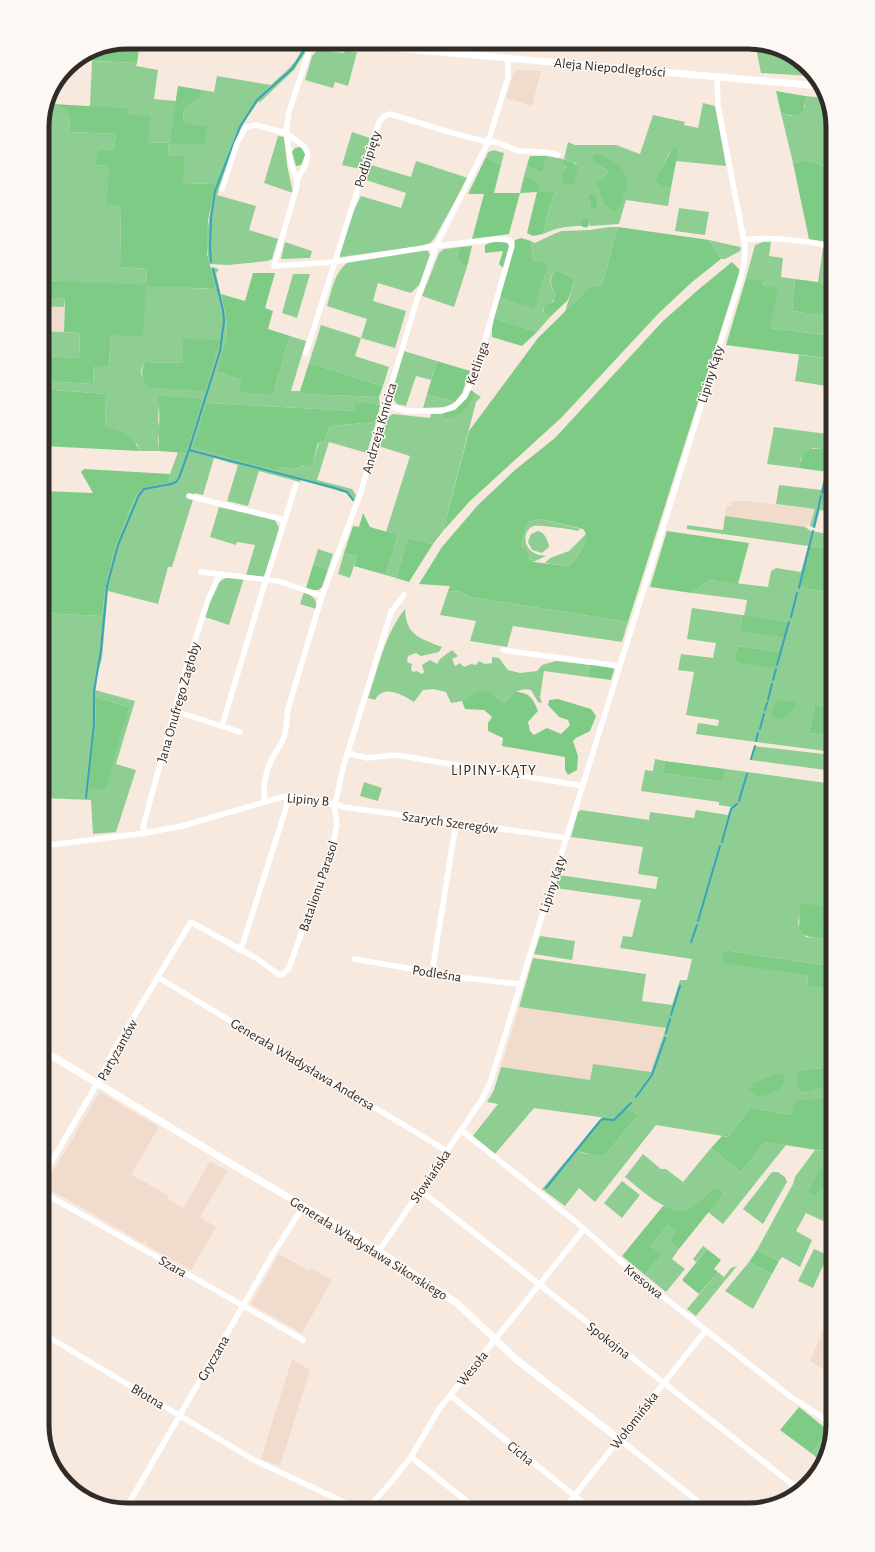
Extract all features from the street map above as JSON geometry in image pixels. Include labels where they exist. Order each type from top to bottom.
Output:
[{"type":"street","points":[[310,49],[289,112],[286,133],[291,164],[297,180],[296,194],[274,266],[334,262],[436,246]]},
{"type":"street","name":"Aleja Niepodległości","points":[[402,49],[814,85]]},
{"type":"street","name":"Andrzeja Kmicica","points":[[265,800],[263,790],[264,782],[274,755],[284,739],[287,727],[288,709],[322,596],[361,492],[385,405],[416,303],[436,246],[488,142],[508,78],[508,59]]},
{"type":"street","name":"Lipiny Kąty","points":[[481,1101],[490,1083],[741,277],[744,263],[744,240],[718,106],[718,76]]},
{"type":"street","name":"Podbipięty","points":[[306,353],[379,122],[384,116],[390,114],[488,142],[496,142],[518,150],[545,152],[558,155]]},
{"type":"street","points":[[222,189],[237,143],[246,127],[256,125],[286,133],[308,150],[305,166],[297,180]]},
{"type":"street","points":[[744,240],[760,237],[826,245]]},
{"type":"street","name":"Ketlinga","points":[[385,405],[406,411],[440,411],[454,407],[462,400],[468,391],[476,371],[512,246],[510,240],[497,239],[436,246]]},
{"type":"street","points":[[222,726],[296,484]]},
{"type":"street","points":[[189,496],[285,520]]},
{"type":"street","points":[[201,572],[266,579],[294,586],[322,596]]},
{"type":"street","name":"Jana Onufrego Zagłoby","points":[[145,833],[143,827],[187,665],[204,611],[220,574]]},
{"type":"street","name":"Lipiny B","points":[[49,845],[145,833],[182,826],[265,800],[287,796],[300,797],[329,804],[334,803],[347,754],[390,612],[404,595]]},
{"type":"street","points":[[504,650],[619,666]]},
{"type":"street","points":[[175,711],[240,732]]},
{"type":"street","points":[[347,754],[367,758],[396,755],[583,786]]},
{"type":"street","points":[[239,950],[244,943],[258,899],[286,805],[287,796]]},
{"type":"street","name":"Szarych Szeregów","points":[[334,803],[343,807],[456,824],[567,838]]},
{"type":"street","name":"Batalionu Parasol","points":[[239,950],[256,958],[278,974],[285,974],[289,968],[334,844],[337,824],[334,803]]},
{"type":"street","points":[[433,973],[456,824]]},
{"type":"street","name":"Partyzantów","points":[[49,1166],[98,1084],[114,1050],[159,978],[191,922],[239,950]]},
{"type":"street","name":"Podleśna","points":[[354,959],[433,973],[520,984]]},
{"type":"street","name":"Generała Władysława Andersa","points":[[159,978],[447,1150]]},
{"type":"street","name":"Generała Władysława Sikorskiego","points":[[49,1054],[303,1207],[312,1210],[379,1251],[458,1304],[517,1360],[700,1503]]},
{"type":"street","name":"Słowiańska","points":[[379,1251],[481,1101]]},
{"type":"street","name":"Kresowa","points":[[461,1130],[584,1229],[642,1280],[791,1397],[826,1421]]},
{"type":"street","name":"Spokojna","points":[[420,1190],[795,1487]]},
{"type":"street","name":"Szara","points":[[49,1196],[303,1340]]},
{"type":"street","name":"Gryczana","points":[[129,1503],[243,1306],[303,1207]]},
{"type":"street","name":"Wesoła","points":[[373,1503],[387,1488],[411,1456],[439,1409],[584,1229]]},
{"type":"street","name":"Wołomińska","points":[[568,1503],[706,1330]]},
{"type":"street","name":"Błotna","points":[[49,1337],[254,1460],[346,1503]]},
{"type":"street","name":"Cicha","points":[[450,1395],[583,1503]]},
{"type":"street","points":[[411,1456],[469,1503]]},
{"type":"shaded area","points":[[515,70],[541,71],[532,106],[506,98]]},
{"type":"shaded area","points":[[49,306],[64,307],[64,332],[49,331]]},
{"type":"shaded area","points":[[732,501],[747,501],[815,509],[811,525],[806,524],[805,527],[725,516],[726,505],[731,506]]},
{"type":"shaded area","points":[[519,1007],[666,1028],[651,1072],[594,1065],[590,1080],[501,1067]]},
{"type":"shaded area","points":[[100,1092],[159,1127],[131,1174],[169,1196],[168,1199],[184,1208],[210,1161],[227,1171],[200,1217],[216,1227],[191,1270],[146,1245],[147,1243],[144,1241],[143,1243],[49,1189],[49,1178]]},
{"type":"shaded area","points":[[279,1254],[309,1271],[311,1268],[332,1280],[302,1333],[251,1304]]},
{"type":"shaded area","points":[[826,1319],[825,1370],[810,1361]]},
{"type":"shaded area","points":[[292,1359],[310,1370],[280,1466],[261,1459]]},
{"type":"green space","points":[[139,49],[137,63],[86,60],[112,50]]},
{"type":"green space","points":[[302,49],[305,50],[305,53],[294,70],[260,102],[258,102],[244,122],[238,134],[217,195],[256,206],[249,230],[278,239],[272,259],[267,261],[228,265],[209,264],[207,234],[216,184],[183,183],[168,156],[169,143],[185,123],[183,118],[184,110],[198,100],[202,90],[214,92],[217,76],[271,85],[292,65]]},
{"type":"green space","points":[[756,49],[763,50],[783,57],[800,68],[808,76],[761,73]]},
{"type":"green space","points":[[318,50],[344,53],[345,51],[357,52],[348,86],[335,82],[333,88],[305,80],[312,56]]},
{"type":"green space","points":[[92,61],[137,63],[136,66],[158,70],[154,99],[176,101],[169,143],[147,142],[127,115],[90,106]]},
{"type":"green space","points":[[178,86],[202,90],[198,100],[184,110],[183,118],[185,123],[207,127],[204,145],[169,143]]},
{"type":"green space","points":[[776,91],[805,96],[804,109],[798,115],[794,116],[781,113]]},
{"type":"green space","points":[[805,96],[820,97],[825,112],[826,167],[811,162],[793,163],[781,113],[792,116],[805,107]]},
{"type":"green space","points":[[703,103],[715,106],[726,166],[676,161],[679,147],[670,151],[656,177],[666,187],[671,188],[668,206],[626,200],[619,224],[590,226],[590,223],[585,219],[582,220],[581,226],[571,226],[552,230],[543,234],[555,192],[538,192],[524,176],[527,165],[542,174],[547,156],[563,159],[562,163],[565,165],[565,170],[577,164],[564,159],[568,142],[575,145],[616,145],[640,154],[653,115],[685,122],[684,125],[698,128]],"holes":[[[599,154],[609,160],[608,208],[604,198],[598,190],[608,171],[597,164]],[[590,192],[596,195],[598,202],[597,207],[591,208],[588,195]]]},
{"type":"green space","points":[[53,104],[66,108],[70,121],[69,132],[116,134],[114,152],[96,165],[109,166],[121,205],[120,267],[147,269],[146,285],[208,289],[216,289],[210,267],[219,270],[216,273],[226,317],[227,337],[216,371],[242,380],[273,394],[290,336],[306,341],[291,391],[300,391],[303,394],[379,397],[380,405],[356,403],[354,411],[207,403],[281,467],[296,469],[313,461],[319,443],[324,442],[330,426],[376,422],[367,453],[329,442],[317,480],[352,489],[356,495],[354,502],[346,493],[301,480],[300,482],[259,471],[248,506],[227,501],[238,465],[214,458],[203,495],[195,493],[172,567],[168,567],[158,604],[108,591],[102,658],[96,678],[95,690],[135,701],[116,764],[136,770],[116,832],[93,834],[91,800],[49,798],[49,613],[102,616],[105,590],[115,547],[136,495],[143,488],[169,483],[170,474],[178,452],[186,453],[159,405],[159,451],[140,451],[137,444],[105,428],[106,394],[49,390],[49,381],[93,384],[94,366],[109,366],[111,335],[146,286],[49,280],[49,122]],"holes":[[[221,340],[205,390],[142,377],[141,370],[145,362],[183,363]],[[95,697],[129,707],[96,723]]]},
{"type":"green space","points":[[54,104],[121,108],[128,109],[127,115],[151,116],[147,142],[169,143],[168,156],[185,156],[183,183],[216,184],[208,220],[207,254],[216,289],[146,286],[143,336],[111,335],[109,366],[94,366],[93,384],[49,381],[49,356],[79,358],[80,333],[64,332],[65,299],[49,298],[49,280],[146,285],[147,269],[120,267],[121,205],[107,205],[109,166],[96,165],[99,150],[114,151],[116,134],[69,132],[70,121],[66,109]]},
{"type":"green space","points":[[352,132],[370,138],[360,169],[342,165]]},
{"type":"green space","points":[[278,136],[284,137],[287,165],[293,193],[264,183]]},
{"type":"green space","points":[[300,147],[306,153],[301,165],[296,166],[292,152],[295,148]]},
{"type":"green space","points":[[675,147],[679,147],[671,188],[658,184],[655,180],[669,153]]},
{"type":"green space","points":[[494,150],[504,153],[501,165],[486,157],[488,152]]},
{"type":"green space","points":[[599,154],[618,164],[627,180],[622,201],[616,212],[605,206],[598,189],[597,183],[605,177],[608,171],[593,160],[594,155]]},
{"type":"green space","points":[[530,156],[547,156],[542,174],[527,165]]},
{"type":"green space","points":[[486,157],[501,165],[494,193],[520,193],[509,234],[472,239],[484,194],[468,194]]},
{"type":"green space","points":[[563,159],[578,166],[574,183],[571,185],[567,185],[563,182],[562,176],[566,167],[562,163]]},
{"type":"green space","points":[[416,161],[468,178],[434,239],[430,243],[421,246],[341,257],[338,256],[354,210],[361,196],[401,208],[406,193],[366,180],[371,165],[411,177]]},
{"type":"green space","points":[[805,161],[826,167],[826,242],[809,239],[793,163]]},
{"type":"green space","points":[[524,176],[539,184],[538,192],[555,192],[543,234],[533,236],[527,233],[537,192],[520,193]]},
{"type":"green space","points":[[590,192],[596,195],[598,202],[597,207],[593,209],[591,208],[588,195]]},
{"type":"green space","points":[[679,208],[709,212],[705,235],[675,231]]},
{"type":"green space","points":[[583,219],[587,219],[589,223],[587,227],[583,227],[581,225],[581,221]]},
{"type":"green space","points":[[618,227],[602,285],[586,292],[565,312],[575,279],[557,270],[550,280],[551,286],[556,295],[553,301],[543,308],[545,314],[551,316],[537,332],[494,318],[499,296],[504,299],[534,307],[539,261],[535,262],[533,260],[531,241],[535,243],[562,231],[590,230]]},
{"type":"green space","points":[[618,227],[709,240],[721,259],[692,282],[658,314],[561,418],[470,501],[443,531],[469,431],[538,338],[587,290],[602,285]]},
{"type":"green space","points":[[521,238],[531,241],[533,260],[535,262],[539,261],[545,263],[547,266],[534,308],[504,299],[499,296],[515,240]]},
{"type":"green space","points":[[709,240],[741,248],[740,251],[725,259],[721,259]]},
{"type":"green space","points":[[503,241],[509,246],[504,269],[499,264],[503,251],[485,253],[485,245],[492,242]]},
{"type":"green space","points":[[285,242],[312,251],[310,258],[281,259]]},
{"type":"green space","points":[[763,242],[771,242],[769,256],[783,258],[781,277],[795,279],[792,311],[826,316],[826,335],[770,328],[763,286],[764,282],[746,278],[755,245]]},
{"type":"green space","points":[[472,246],[467,267],[462,265],[457,257],[460,247]]},
{"type":"green space","points":[[460,247],[457,257],[462,265],[467,267],[454,307],[422,296],[439,253],[444,249]]},
{"type":"green space","points":[[823,248],[826,248],[826,283],[818,282]]},
{"type":"green space","points":[[424,250],[428,251],[430,255],[420,284],[411,293],[378,283],[373,301],[406,311],[395,348],[361,338],[367,319],[327,306],[334,282],[343,266],[348,262]]},
{"type":"green space","points":[[732,262],[740,270],[628,622],[470,597],[462,592],[448,591],[450,586],[419,584],[442,547],[478,505],[515,470],[555,438],[663,321]],"holes":[[[541,519],[583,529],[586,533],[585,543],[569,566],[533,562],[521,544],[528,522]]]},
{"type":"green space","points":[[557,270],[575,279],[568,300],[551,316],[545,314],[543,309],[553,302],[556,295],[551,280]]},
{"type":"green space","points":[[253,273],[275,273],[265,308],[273,311],[268,329],[290,336],[273,394],[239,392],[242,380],[216,371],[227,337],[226,317],[221,294],[245,301]]},
{"type":"green space","points":[[293,274],[310,274],[297,318],[282,313]]},
{"type":"green space","points":[[746,278],[764,281],[763,286],[778,288],[770,328],[826,335],[826,358],[726,345]]},
{"type":"green space","points":[[795,279],[826,283],[826,316],[792,311]]},
{"type":"green space","points":[[49,298],[65,299],[64,307],[49,306]]},
{"type":"green space","points":[[494,318],[537,332],[522,346],[492,337]]},
{"type":"green space","points":[[321,325],[361,338],[355,356],[389,367],[383,386],[309,363]]},
{"type":"green space","points":[[49,331],[80,333],[79,358],[49,356]]},
{"type":"green space","points":[[183,339],[221,340],[205,391],[147,387],[142,374],[142,369],[145,362],[183,363]]},
{"type":"green space","points":[[404,351],[437,361],[431,380],[416,376],[406,406],[397,404],[391,396]]},
{"type":"green space","points":[[799,355],[826,358],[826,386],[795,381]]},
{"type":"green space","points":[[437,361],[470,371],[462,393],[455,402],[427,394]]},
{"type":"green space","points":[[309,363],[383,386],[379,397],[303,394],[300,391]]},
{"type":"green space","points":[[49,390],[106,394],[105,428],[116,430],[126,435],[134,442],[140,451],[49,446]]},
{"type":"green space","points":[[471,390],[475,393],[467,408],[456,416],[444,419],[442,413],[447,412],[459,405]]},
{"type":"green space","points":[[475,393],[481,397],[476,402],[443,531],[433,544],[408,538],[396,578],[386,575],[398,535],[386,532],[410,456],[378,446],[387,418],[393,414],[430,418],[431,414],[442,413],[444,419],[450,418],[464,411]]},
{"type":"green space","points":[[427,394],[455,402],[446,407],[423,408]]},
{"type":"green space","points":[[158,396],[202,399],[186,453],[159,451]]},
{"type":"green space","points":[[207,403],[354,411],[355,403],[380,405],[376,422],[330,426],[324,442],[318,443],[310,466],[304,465],[296,469],[281,467],[276,470],[193,447]]},
{"type":"green space","points":[[774,427],[826,434],[822,449],[813,448],[801,458],[799,468],[767,464]]},
{"type":"green space","points":[[826,437],[826,472],[799,468],[804,454],[808,450],[822,449]]},
{"type":"green space","points":[[84,469],[170,474],[169,483],[143,488],[136,495],[115,547],[105,590],[102,616],[49,613],[49,491],[93,493],[81,472]]},
{"type":"green space","points":[[826,472],[826,511],[820,510],[815,528],[810,526],[815,509],[776,504],[779,485],[821,490]]},
{"type":"green space","points":[[219,507],[275,520],[279,528],[266,574],[263,577],[246,575],[255,545],[237,542],[236,545],[210,537]]},
{"type":"green space","points":[[363,513],[370,527],[398,535],[386,575],[354,566],[357,556],[344,553],[353,526],[359,527]]},
{"type":"green space","points":[[725,516],[805,527],[811,531],[826,534],[826,548],[810,546],[809,589],[826,592],[826,707],[815,705],[809,733],[826,735],[826,751],[696,734],[698,723],[718,726],[719,720],[686,715],[694,672],[678,670],[681,654],[713,658],[716,643],[687,639],[692,608],[742,615],[740,631],[788,622],[744,616],[747,600],[692,593],[710,580],[768,587],[771,571],[776,568],[801,572],[808,546],[687,529],[687,525],[723,530]],"holes":[[[737,646],[779,652],[775,667],[734,662]]]},
{"type":"green space","points":[[541,519],[581,529],[577,531],[537,526],[530,528],[527,531],[525,539],[528,547],[535,554],[546,556],[533,562],[521,544],[528,522]]},
{"type":"green space","points":[[538,531],[544,535],[549,544],[549,547],[542,553],[532,550],[528,542],[531,534]]},
{"type":"green space","points":[[667,531],[749,543],[738,584],[710,580],[692,593],[650,587]]},
{"type":"green space","points":[[586,534],[583,547],[569,566],[545,563],[550,558],[569,551]]},
{"type":"green space","points":[[408,538],[433,544],[409,582],[396,578]]},
{"type":"green space","points":[[810,546],[826,548],[826,592],[809,589],[801,584]]},
{"type":"green space","points":[[318,549],[333,554],[328,569],[313,565]]},
{"type":"green space","points":[[344,553],[357,556],[350,578],[338,574]]},
{"type":"green space","points":[[313,565],[328,569],[322,587],[318,590],[306,588]]},
{"type":"green space","points":[[229,577],[244,578],[229,625],[205,617],[215,587],[223,579]]},
{"type":"green space","points":[[448,591],[462,592],[470,597],[628,622],[622,642],[513,626],[507,647],[470,641],[476,621],[440,615]]},
{"type":"green space","points":[[304,592],[312,596],[315,600],[316,609],[300,604]]},
{"type":"green space","points":[[405,609],[406,618],[411,631],[421,638],[442,647],[439,652],[421,656],[416,653],[408,656],[407,662],[412,664],[411,669],[413,672],[417,671],[422,674],[424,672],[422,665],[430,660],[437,664],[440,659],[452,650],[458,656],[452,659],[455,666],[460,663],[464,667],[471,664],[476,665],[479,661],[485,664],[492,663],[492,657],[499,658],[508,670],[520,673],[537,671],[542,665],[556,661],[590,665],[588,677],[544,671],[540,697],[542,703],[538,702],[531,690],[526,689],[516,692],[504,703],[492,693],[474,693],[462,701],[451,703],[446,692],[433,689],[423,690],[414,702],[404,696],[388,691],[383,692],[375,700],[368,698],[387,640]]},
{"type":"green space","points":[[742,615],[788,622],[784,637],[740,631]]},
{"type":"green space","points":[[737,646],[780,652],[775,668],[734,662]]},
{"type":"green space","points":[[594,664],[613,668],[614,670],[611,680],[588,677],[590,665]]},
{"type":"green space","points":[[483,691],[492,693],[504,703],[515,692],[524,693],[530,697],[538,711],[528,722],[530,731],[534,735],[547,728],[561,734],[570,725],[568,720],[559,717],[548,705],[549,700],[558,699],[591,709],[596,716],[590,731],[573,741],[578,756],[577,770],[568,775],[565,770],[565,757],[502,746],[503,738],[488,731],[488,723],[492,717],[484,710],[465,709],[462,701],[474,693]]},
{"type":"green space","points":[[95,697],[129,707],[105,790],[89,788],[96,723]]},
{"type":"green space","points":[[779,700],[796,702],[794,709],[790,714],[778,719],[772,717],[771,714],[774,706]]},
{"type":"green space","points":[[815,705],[826,707],[826,735],[809,733]]},
{"type":"green space","points":[[754,746],[826,754],[826,770],[750,760]]},
{"type":"green space","points":[[655,759],[665,761],[663,773],[723,782],[726,769],[826,783],[826,927],[823,926],[802,903],[798,923],[806,937],[826,939],[826,966],[724,951],[808,975],[807,985],[826,969],[826,1068],[802,1070],[797,1074],[796,1084],[801,1092],[806,1093],[826,1086],[826,1098],[792,1115],[750,1108],[729,1137],[656,1125],[595,1202],[579,1188],[565,1206],[542,1189],[575,1150],[586,1154],[606,1154],[639,1114],[626,1109],[614,1119],[534,1108],[495,1154],[472,1137],[498,1104],[487,1102],[494,1090],[501,1067],[590,1080],[593,1064],[651,1072],[666,1028],[519,1007],[533,958],[646,974],[642,1001],[672,1005],[680,980],[687,980],[692,959],[620,948],[623,936],[632,937],[641,900],[555,888],[559,875],[656,889],[658,877],[638,874],[643,847],[571,837],[578,812],[581,810],[649,820],[650,812],[694,818],[696,810],[728,815],[731,807],[719,805],[719,802],[641,791],[645,770],[653,771]]},
{"type":"green space","points":[[665,761],[726,769],[723,782],[663,773]]},
{"type":"green space","points":[[364,782],[382,788],[378,801],[360,796]]},
{"type":"green space","points":[[801,903],[826,907],[823,926],[826,927],[826,939],[813,938],[803,934],[799,923]]},
{"type":"green space","points":[[540,936],[575,941],[572,960],[534,954]]},
{"type":"green space","points":[[724,950],[826,966],[826,988],[807,985],[808,975],[722,963]]},
{"type":"green space","points":[[826,1068],[826,1086],[806,1093],[801,1092],[796,1084],[797,1073],[802,1070]]},
{"type":"green space","points":[[779,1073],[784,1076],[784,1081],[783,1085],[776,1091],[766,1095],[756,1096],[749,1089],[754,1083]]},
{"type":"green space","points":[[826,1099],[826,1151],[765,1142],[741,1172],[711,1148],[722,1136],[729,1137],[750,1108],[792,1115],[795,1101]]},
{"type":"green space","points":[[626,1109],[639,1114],[606,1154],[594,1155],[575,1150],[602,1117],[614,1119]]},
{"type":"green space","points":[[765,1142],[786,1145],[723,1224],[708,1212],[724,1193],[715,1187],[695,1206],[686,1210],[677,1210],[658,1202],[625,1177],[643,1154],[661,1169],[666,1169],[683,1182],[711,1148],[741,1172]]},
{"type":"green space","points":[[815,1150],[826,1151],[826,1166],[820,1188],[826,1191],[826,1215],[823,1221],[806,1213],[796,1231],[812,1240],[800,1267],[782,1257],[779,1261],[757,1250],[793,1184],[795,1177]]},
{"type":"green space","points":[[826,1159],[826,1191],[820,1188],[815,1196],[808,1192]]},
{"type":"green space","points":[[772,1172],[778,1172],[785,1177],[787,1182],[763,1224],[743,1209]]},
{"type":"green space","points":[[622,1181],[640,1195],[622,1218],[604,1203]]},
{"type":"green space","points":[[715,1187],[724,1193],[679,1249],[669,1242],[676,1232],[668,1225],[651,1246],[662,1254],[645,1275],[622,1256],[663,1206],[677,1210],[685,1210],[695,1206]]},
{"type":"green space","points":[[668,1225],[677,1231],[669,1242],[679,1249],[672,1259],[685,1269],[666,1292],[645,1275],[662,1254],[651,1246]]},
{"type":"green space","points":[[703,1246],[707,1249],[696,1262],[693,1259]]},
{"type":"green space","points":[[707,1249],[721,1260],[714,1269],[718,1272],[699,1294],[682,1280]]},
{"type":"green space","points":[[814,1249],[826,1254],[826,1259],[813,1288],[798,1281]]},
{"type":"green space","points":[[757,1250],[779,1261],[772,1274],[749,1262]]},
{"type":"green space","points":[[749,1262],[772,1274],[753,1309],[725,1291]]},
{"type":"green space","points":[[737,1266],[696,1316],[687,1309],[718,1272],[724,1277],[731,1268]]},
{"type":"green space","points":[[799,1407],[826,1428],[825,1436],[811,1453],[780,1430]]},
{"type":"green space","points":[[825,1436],[818,1459],[811,1453]]},
{"type":"waterway","points":[[211,262],[211,218],[215,191],[240,127],[257,100],[292,69],[303,52]]},
{"type":"waterway","points":[[86,798],[94,724],[94,692],[101,650],[107,586],[118,545],[139,495],[144,489],[176,482],[179,478],[189,450],[220,351],[224,321],[223,310],[213,269]]},
{"type":"waterway","points":[[189,450],[335,488],[347,492],[353,500]]},
{"type":"waterway","points":[[822,493],[826,476]]},
{"type":"waterway","points":[[814,527],[821,496]]},
{"type":"waterway","points":[[799,588],[813,531]]},
{"type":"waterway","points":[[791,617],[797,593]]},
{"type":"waterway","points":[[777,665],[789,622]]},
{"type":"waterway","points":[[773,680],[776,669]]},
{"type":"waterway","points":[[768,700],[772,684]]},
{"type":"waterway","points":[[765,710],[767,703]]},
{"type":"waterway","points":[[760,729],[764,714]]},
{"type":"waterway","points":[[756,741],[758,733]]},
{"type":"waterway","points":[[751,759],[755,746]]},
{"type":"waterway","points":[[739,801],[747,774]]},
{"type":"waterway","points":[[722,842],[731,809],[737,804]]},
{"type":"waterway","points":[[698,921],[720,846]]},
{"type":"waterway","points":[[691,942],[697,925]]},
{"type":"waterway","points":[[671,1015],[680,986]]},
{"type":"waterway","points":[[666,1033],[670,1019]]},
{"type":"waterway","points":[[636,1097],[652,1075],[665,1038]]},
{"type":"waterway","points":[[546,1188],[600,1121],[603,1119],[614,1120],[631,1103]]},
{"type":"district","name":"LIPINY-KĄTY","points":[[494,770]]}]
